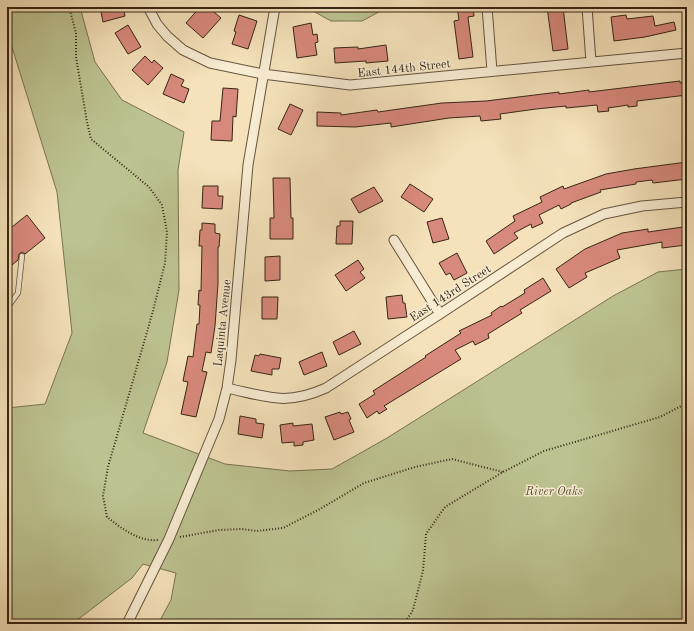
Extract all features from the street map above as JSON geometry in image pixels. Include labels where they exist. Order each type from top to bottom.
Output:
[{"type":"street","name":"East 144th Street","points":[[148,7],[157,24],[167,36],[183,50],[210,63],[263,74],[350,86],[687,53]]},
{"type":"street","name":"Laquinta Avenue","points":[[127,624],[169,539],[218,419],[227,388],[231,360],[248,165],[275,7]]},
{"type":"street","points":[[487,7],[492,71]]},
{"type":"street","points":[[588,7],[592,62]]},
{"type":"street","name":"East 143rd Street","points":[[227,388],[275,399],[292,399],[310,395],[326,388],[563,233],[604,214],[642,206],[687,202]]},
{"type":"street","points":[[394,240],[440,314]]},
{"type":"lane","points":[[7,308],[18,293],[22,256]]},
{"type":"path","points":[[69,7],[76,33],[76,57],[86,122],[91,139],[149,187],[162,204],[167,232],[165,263],[153,311],[108,467],[103,496],[107,517],[122,529],[149,541],[219,530],[242,529],[257,531],[283,528],[320,509],[364,483],[415,467],[452,458],[503,472]]},
{"type":"path","points":[[404,624],[413,610],[423,570],[426,534],[446,507],[503,472],[544,451],[660,417],[687,403]]},
{"type":"green space","name":"River Oaks","points":[[7,7],[80,7],[95,62],[122,100],[184,132],[178,170],[179,290],[167,362],[143,433],[225,464],[290,471],[332,469],[387,438],[613,296],[658,272],[687,269],[687,624],[158,624],[171,600],[176,573],[143,564],[132,578],[72,624],[7,624],[7,408],[45,404],[72,333],[57,192],[7,31]]},
{"type":"green space","points":[[306,7],[388,7],[362,21],[331,21]]},
{"type":"building","points":[[100,7],[123,7],[125,16],[103,22]]},
{"type":"building","points":[[200,7],[208,7],[221,18],[203,38],[186,23]]},
{"type":"building","points":[[457,7],[473,7],[474,16],[468,17],[473,57],[459,59],[454,21],[459,20]]},
{"type":"building","points":[[547,7],[563,7],[568,49],[553,51]]},
{"type":"building","points":[[239,15],[257,21],[248,49],[232,44]]},
{"type":"building","points":[[626,15],[627,19],[653,16],[655,26],[674,22],[676,30],[645,37],[614,41],[611,17]]},
{"type":"building","points":[[311,23],[313,35],[317,34],[318,42],[315,43],[317,55],[297,58],[293,27]]},
{"type":"building","points":[[128,25],[141,47],[128,54],[115,33]]},
{"type":"building","points":[[386,45],[388,61],[335,63],[334,48],[358,47],[358,49]]},
{"type":"building","points":[[145,56],[152,63],[154,60],[163,68],[148,85],[132,70]]},
{"type":"building","points":[[171,74],[184,80],[181,86],[189,89],[184,103],[163,94]]},
{"type":"building","points":[[680,81],[680,83],[687,82],[687,95],[637,101],[637,106],[628,107],[628,105],[608,108],[609,111],[598,112],[597,105],[566,108],[566,106],[500,114],[501,119],[481,121],[480,116],[449,118],[391,127],[391,123],[355,127],[317,126],[317,112],[341,113],[341,115],[377,110],[378,112],[442,103],[486,101],[559,92],[559,94],[589,90],[589,92]]},
{"type":"building","points":[[223,88],[238,89],[236,117],[233,116],[232,141],[211,140],[212,121],[220,121]]},
{"type":"building","points":[[290,104],[303,110],[291,135],[278,129]]},
{"type":"building","points":[[687,162],[687,179],[653,183],[652,180],[636,182],[636,184],[600,190],[601,192],[571,203],[561,209],[559,205],[539,215],[543,223],[532,228],[531,224],[514,233],[518,238],[494,254],[486,241],[515,221],[513,216],[542,202],[540,197],[563,186],[564,189],[606,174]]},
{"type":"building","points":[[273,178],[290,178],[293,239],[270,239],[270,218],[274,218]]},
{"type":"building","points":[[410,184],[433,199],[424,212],[401,197]]},
{"type":"building","points":[[203,186],[218,186],[218,196],[223,196],[222,209],[202,208]]},
{"type":"building","points":[[374,187],[383,201],[359,213],[351,199]]},
{"type":"building","points":[[27,215],[45,238],[25,254],[22,252],[19,254],[18,260],[7,269],[7,231]]},
{"type":"building","points":[[442,218],[449,239],[433,243],[427,222]]},
{"type":"building","points":[[340,221],[353,221],[352,244],[336,244],[337,226],[340,226]]},
{"type":"building","points":[[202,223],[215,224],[215,233],[220,234],[218,247],[218,284],[215,326],[211,353],[206,352],[202,371],[207,372],[196,417],[181,414],[188,382],[183,381],[188,356],[193,357],[197,324],[199,324],[200,305],[198,305],[199,290],[201,291],[202,246],[199,246]]},
{"type":"building","points":[[683,227],[686,245],[662,248],[662,242],[617,250],[620,258],[585,273],[587,277],[569,288],[556,269],[585,249],[622,233],[648,229],[648,232]]},
{"type":"building","points":[[457,253],[467,273],[454,280],[450,273],[446,275],[439,263]]},
{"type":"building","points":[[280,256],[280,280],[265,281],[265,257]]},
{"type":"building","points":[[358,260],[364,269],[360,272],[365,278],[346,291],[335,275]]},
{"type":"building","points":[[543,278],[551,291],[520,310],[522,313],[488,334],[489,338],[475,345],[473,341],[455,350],[461,359],[384,406],[387,409],[379,414],[377,411],[367,418],[359,404],[375,394],[373,391],[461,333],[459,331],[492,315],[491,313],[525,293],[524,290]]},
{"type":"building","points":[[402,295],[407,317],[388,319],[386,297]]},
{"type":"building","points":[[262,297],[278,297],[277,319],[262,319]]},
{"type":"building","points":[[354,331],[361,344],[339,355],[333,342]]},
{"type":"building","points":[[322,352],[327,366],[304,375],[299,362]]},
{"type":"building","points":[[260,354],[281,358],[279,369],[272,369],[272,375],[251,371],[255,355],[259,356]]},
{"type":"building","points":[[340,412],[341,414],[348,412],[351,419],[349,420],[354,432],[334,440],[325,417]]},
{"type":"building","points":[[240,416],[256,419],[256,423],[264,424],[262,438],[238,434]]},
{"type":"building","points":[[293,423],[293,426],[312,424],[314,440],[303,442],[303,445],[294,446],[294,442],[282,443],[280,425]]}]
